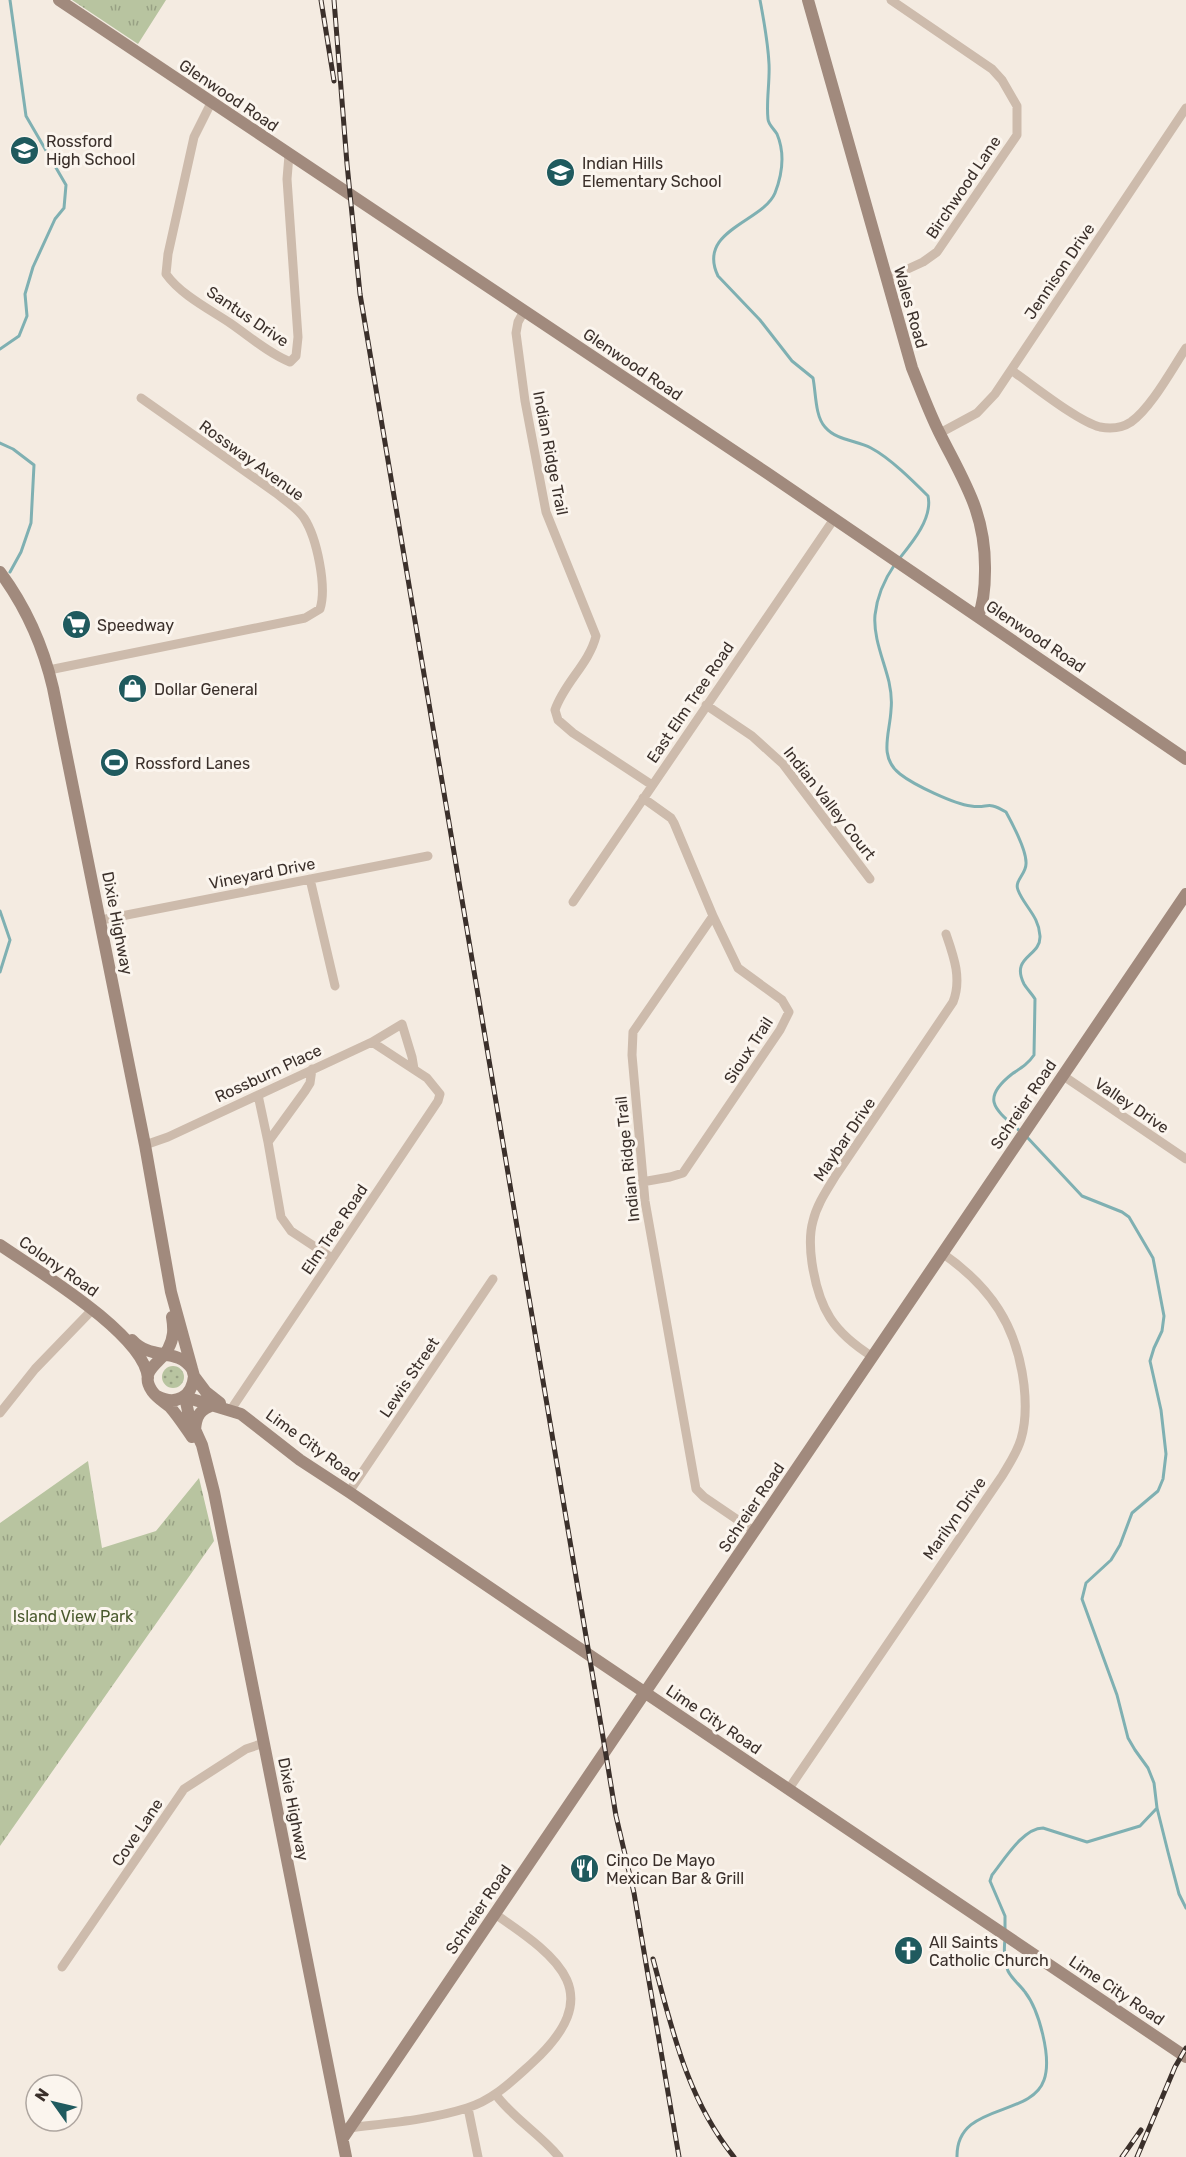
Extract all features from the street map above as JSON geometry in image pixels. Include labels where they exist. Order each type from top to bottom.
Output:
[{"type":"street","name":"Glenwood Road","points":[[59,0],[834,519],[1186,759]]},
{"type":"street","name":"Wales Road","points":[[808,0],[912,368],[981,520],[986,553],[985,587],[978,616]]},
{"type":"street","name":"Birchwood Lane","points":[[886,279],[923,262],[937,252],[1017,135],[1017,106],[1002,80],[992,69],[891,0]]},
{"type":"street","name":"Santus Drive","points":[[211,103],[194,137],[168,254],[166,274],[171,281],[188,294],[290,362],[296,356],[298,337],[287,179],[289,155]]},
{"type":"street","name":"Jennison Drive","points":[[940,433],[977,413],[987,404],[1186,108]]},
{"type":"street","name":"Indian Ridge Trail","points":[[524,311],[518,322],[516,333],[525,401],[546,512],[596,636],[593,647],[563,692],[555,710],[558,720],[568,729],[652,785]]},
{"type":"street","points":[[1011,370],[1081,418],[1100,427],[1113,428],[1129,423],[1144,410],[1186,348]]},
{"type":"street","name":"Rossway Avenue","points":[[49,670],[305,618],[320,609],[323,590],[316,550],[310,531],[297,510],[141,398]]},
{"type":"street","name":"East Elm Tree Road","points":[[573,902],[834,519]]},
{"type":"street","name":"Dixie Highway","points":[[0,572],[30,620],[49,670],[101,920],[171,1292],[193,1373]]},
{"type":"street","name":"Indian Valley Court","points":[[706,705],[752,736],[783,764],[870,879]]},
{"type":"street","points":[[643,798],[675,823],[713,916]]},
{"type":"street","name":"Vineyard Drive","points":[[101,920],[428,856]]},
{"type":"street","points":[[310,879],[335,986]]},
{"type":"street","name":"Schreier Road","points":[[346,2133],[1186,894]]},
{"type":"street","name":"Indian Ridge Trail","points":[[713,916],[633,1032],[632,1055],[642,1182],[696,1489],[754,1531]]},
{"type":"street","name":"Sioux Trail","points":[[642,1182],[670,1178],[683,1173],[780,1030],[789,1012],[782,1000],[738,968],[713,916]]},
{"type":"street","name":"Maybar Drive","points":[[873,1357],[845,1337],[831,1322],[822,1304],[811,1257],[812,1223],[822,1198],[836,1175],[953,1002],[958,990],[956,963],[946,934]]},
{"type":"street","name":"Rossburn Place","points":[[145,1145],[168,1137],[258,1095],[372,1041],[402,1024],[414,1069]]},
{"type":"street","name":"Elm Tree Road","points":[[223,1408],[332,1258],[438,1101],[440,1094],[427,1078],[372,1041]]},
{"type":"street","points":[[268,1142],[310,1083],[312,1069]]},
{"type":"street","name":"Valley Drive","points":[[1062,1075],[1186,1159]]},
{"type":"street","points":[[258,1095],[281,1216],[291,1231],[332,1258]]},
{"type":"street","name":"Colony Road","points":[[0,1245],[95,1312],[117,1331],[147,1367],[148,1378]]},
{"type":"street","name":"Marilyn Drive","points":[[788,1790],[1002,1476],[1021,1441],[1025,1395],[1019,1355],[1013,1335],[1005,1317],[989,1295],[975,1280],[942,1253]]},
{"type":"street","name":"Lewis Street","points":[[349,1492],[493,1279]]},
{"type":"street","name":"Dixie Highway","points":[[171,1292],[173,1336],[164,1356],[153,1365],[148,1378],[149,1385],[177,1416],[199,1447],[207,1467]]},
{"type":"street","points":[[0,1413],[34,1368],[95,1312]]},
{"type":"street","name":"Colony Road","points":[[95,1312],[122,1329],[142,1349],[164,1356]]},
{"type":"street","points":[[157,1396],[178,1401],[185,1397],[191,1389],[193,1373],[181,1358],[164,1356]]},
{"type":"street","name":"Lime City Road","points":[[193,1373],[206,1392],[223,1408]]},
{"type":"street","name":"Dixie Highway","points":[[185,1397],[189,1416],[202,1445],[216,1500],[264,1743],[346,2133],[346,2157]]},
{"type":"street","name":"Lime City Road","points":[[185,1397],[241,1414],[307,1465],[1186,2056]]},
{"type":"street","points":[[195,1430],[196,1419],[200,1412],[223,1408]]},
{"type":"street","name":"Cove Lane","points":[[62,1967],[184,1789],[246,1749],[264,1743]]},
{"type":"street","points":[[346,2133],[468,2108],[496,2095],[535,2061],[558,2036],[567,2019],[570,1991],[564,1972],[546,1951],[495,1914]]},
{"type":"street","points":[[496,2095],[559,2157]]},
{"type":"street","points":[[468,2108],[478,2157]]},
{"type":"green space","points":[[72,0],[166,0],[138,44]]},
{"type":"green space","points":[[173,1366],[181,1369],[184,1377],[181,1385],[173,1388],[165,1385],[162,1377],[165,1369]]},
{"type":"green space","name":"Island View Park","points":[[88,1461],[102,1548],[156,1531],[199,1478],[214,1541],[0,1846],[0,1523]]},
{"type":"waterway","points":[[0,349],[19,336],[27,316],[25,294],[33,267],[55,219],[64,208],[66,185],[26,116],[10,0]]},
{"type":"waterway","points":[[760,0],[768,56],[768,119],[779,141],[782,156],[781,171],[775,193],[768,203],[723,237],[716,248],[714,260],[718,276],[760,320],[792,361],[813,378],[818,411],[825,427],[835,435],[878,452],[928,496],[929,504],[924,521],[915,538],[899,559]]},
{"type":"waterway","points":[[0,443],[13,449],[34,465],[31,523],[21,552],[10,572]]},
{"type":"waterway","points":[[895,564],[882,588],[875,615],[877,640],[891,696],[887,744],[889,760],[900,774],[934,793],[964,805],[991,806],[1006,812],[1026,859],[1025,868],[1017,887],[1037,923],[1040,936],[1039,943],[1023,962],[1021,968],[1024,984],[1035,999],[1034,1055],[1002,1083],[994,1098],[998,1111],[1021,1132]]},
{"type":"waterway","points":[[0,911],[10,940],[0,972]]},
{"type":"waterway","points":[[1026,1136],[1082,1196],[1129,1217],[1153,1258],[1164,1316],[1162,1331],[1150,1361],[1161,1410],[1166,1454],[1163,1479],[1158,1491],[1132,1513],[1120,1545],[1111,1560],[1086,1583],[1082,1599],[1117,1695],[1128,1738],[1148,1768],[1154,1783],[1157,1808],[1168,1852],[1179,1894],[1186,1908]]},
{"type":"waterway","points":[[1005,1932],[1005,1916],[990,1881],[1008,1854],[1028,1833],[1043,1828],[1087,1842],[1140,1826],[1157,1808]]},
{"type":"waterway","points":[[957,2157],[960,2139],[968,2127],[981,2118],[1025,2100],[1036,2092],[1044,2080],[1046,2071],[1045,2047],[1039,2022],[1030,2000],[1008,1971],[1005,1939]]},
{"type":"railway","points":[[321,0],[334,81]]},
{"type":"railway","points":[[334,0],[360,294],[616,1816],[634,1893],[679,2157]]},
{"type":"railway","points":[[653,1959],[675,2037],[693,2087],[718,2135],[734,2157]]},
{"type":"railway","points":[[1137,2157],[1175,2067],[1186,2048]]},
{"type":"railway","points":[[1122,2157],[1141,2130]]},
{"type":"place","name":"Rossford High School","points":[[25,150]]},
{"type":"place","name":"Indian Hills Elementary School","points":[[561,172]]},
{"type":"place","name":"Speedway","points":[[76,625]]},
{"type":"place","name":"Dollar General","points":[[133,689]]},
{"type":"place","name":"Rossford Lanes","points":[[114,763]]},
{"type":"place","name":"Cinco De Mayo Mexican Bar & Grill","points":[[585,1869]]},
{"type":"place","name":"All Saints Catholic Church","points":[[908,1951]]}]
